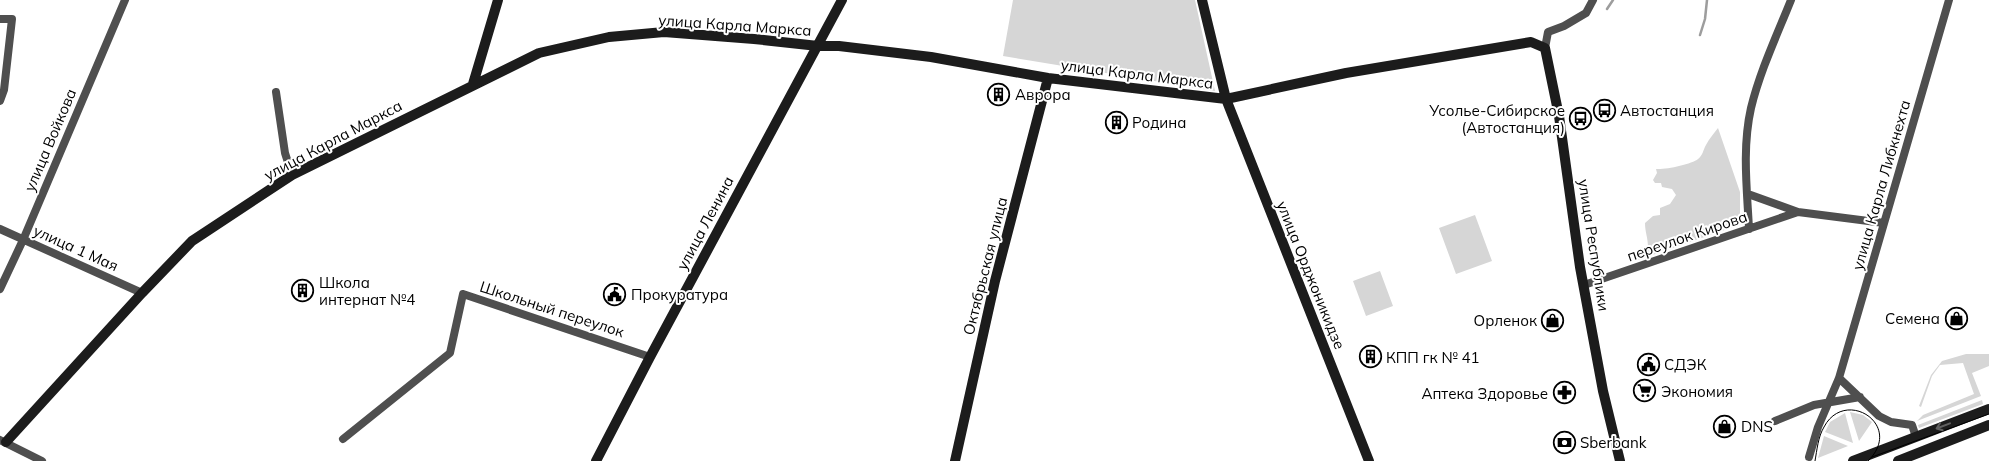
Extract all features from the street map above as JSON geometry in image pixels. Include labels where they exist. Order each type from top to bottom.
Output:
[{"type":"street","name":"улица Войкова","points":[[0,289],[23,240],[125,0]]},
{"type":"street","name":"улица Ленина","points":[[596,461],[842,0]]},
{"type":"street","name":"улица Орджоникидзе","points":[[1202,0],[1226,99],[1369,461]]},
{"type":"street","points":[[1545,48],[1548,32],[1564,26],[1586,13],[1593,0]]},
{"type":"street","points":[[1749,229],[1746,144],[1751,108],[1791,0]]},
{"type":"street","name":"улица Карла Либкнехта","points":[[1808,457],[1818,427],[1839,378],[1949,0]]},
{"type":"street","points":[[487,37],[497,3]]},
{"type":"street","points":[[473,84],[497,3]]},
{"type":"street","points":[[0,19],[12,19],[4,90],[0,101]]},
{"type":"street","name":"улица Карла Маркса","points":[[3,441],[192,241],[292,175],[539,52],[609,36],[664,32],[818,46],[839,46],[931,57],[1048,78],[1226,99],[1346,73],[1530,42],[1545,48]]},
{"type":"street","name":"улица Республики","points":[[1545,48],[1559,116],[1573,222],[1603,391],[1620,461]]},
{"type":"street","name":"Октябрьская улица","points":[[955,461],[995,281],[1048,78]]},
{"type":"street","points":[[276,92],[285,154],[292,175]]},
{"type":"street","name":"переулок Кирова","points":[[1748,194],[1798,212],[1884,223]]},
{"type":"street","name":"переулок Кирова","points":[[1584,285],[1798,212]]},
{"type":"street","name":"улица 1 Мая","points":[[0,229],[142,292]]},
{"type":"street","name":"Школьный переулок","points":[[343,439],[450,353],[463,294],[650,357]]},
{"type":"street","points":[[1839,378],[1879,416],[1891,422],[1912,425],[1916,437]]},
{"type":"street","points":[[1775,421],[1814,405],[1860,397]]},
{"type":"street","points":[[1853,461],[1989,409]]},
{"type":"street","points":[[1898,461],[1989,425]]},
{"type":"street","points":[[3,441],[42,461]]},
{"type":"shaded area","points":[[1013,0],[1195,0],[1215,91],[1003,56]]},
{"type":"shaded area","points":[[1718,128],[1740,192],[1740,222],[1736,226],[1638,260],[1634,254],[1640,248],[1648,247],[1645,223],[1653,216],[1660,215],[1660,208],[1670,204],[1676,195],[1672,189],[1662,187],[1661,183],[1655,183],[1653,180],[1657,173],[1656,169],[1666,169],[1698,159]]},
{"type":"shaded area","points":[[1475,215],[1492,261],[1456,274],[1439,228]]},
{"type":"shaded area","points":[[1380,271],[1393,306],[1366,316],[1353,281]]},
{"type":"shaded area","points":[[1966,354],[1989,354],[1989,366],[1972,373],[1981,396],[1917,421],[1923,415],[1974,394],[1963,363],[1940,365],[1932,376],[1921,407],[1919,406],[1931,375],[1942,361]]},
{"type":"shaded area","points":[[1982,400],[1983,404],[1919,428],[1918,425]]},
{"type":"shaded area","points":[[1850,412],[1863,415],[1872,422],[1859,441]]},
{"type":"shaded area","points":[[1845,413],[1853,443],[1825,432],[1830,422]]},
{"type":"shaded area","points":[[1824,436],[1848,446],[1818,458]]},
{"type":"waterway","points":[[1607,9],[1613,0]]},
{"type":"waterway","points":[[1700,35],[1705,19],[1707,0]]},
{"type":"tram line","points":[[1815,461],[1819,439],[1824,427],[1833,416],[1845,410],[1857,411],[1868,416],[1876,424],[1880,435],[1878,448],[1868,461]]},
{"type":"tram line","points":[[1872,457],[1989,414]]},
{"type":"place","name":"Аврора","points":[[999,94]]},
{"type":"place","name":"Автостанция","points":[[1604,110]]},
{"type":"place","name":"Усолье-Сибирское (Автостанция)","points":[[1581,119]]},
{"type":"place","name":"Родина","points":[[1116,122]]},
{"type":"place","name":"Школа интернат №4","points":[[303,291]]},
{"type":"place","name":"Прокуратура","points":[[615,294]]},
{"type":"place","name":"Семена","points":[[1956,318]]},
{"type":"place","name":"Орленок","points":[[1553,320]]},
{"type":"place","name":"КПП гк № 41","points":[[1370,357]]},
{"type":"place","name":"СДЭК","points":[[1648,364]]},
{"type":"place","name":"Экономия","points":[[1645,391]]},
{"type":"place","name":"Аптека Здоровье","points":[[1564,393]]},
{"type":"place","name":"DNS","points":[[1725,426]]},
{"type":"place","name":"Sberbank","points":[[1564,442]]}]
